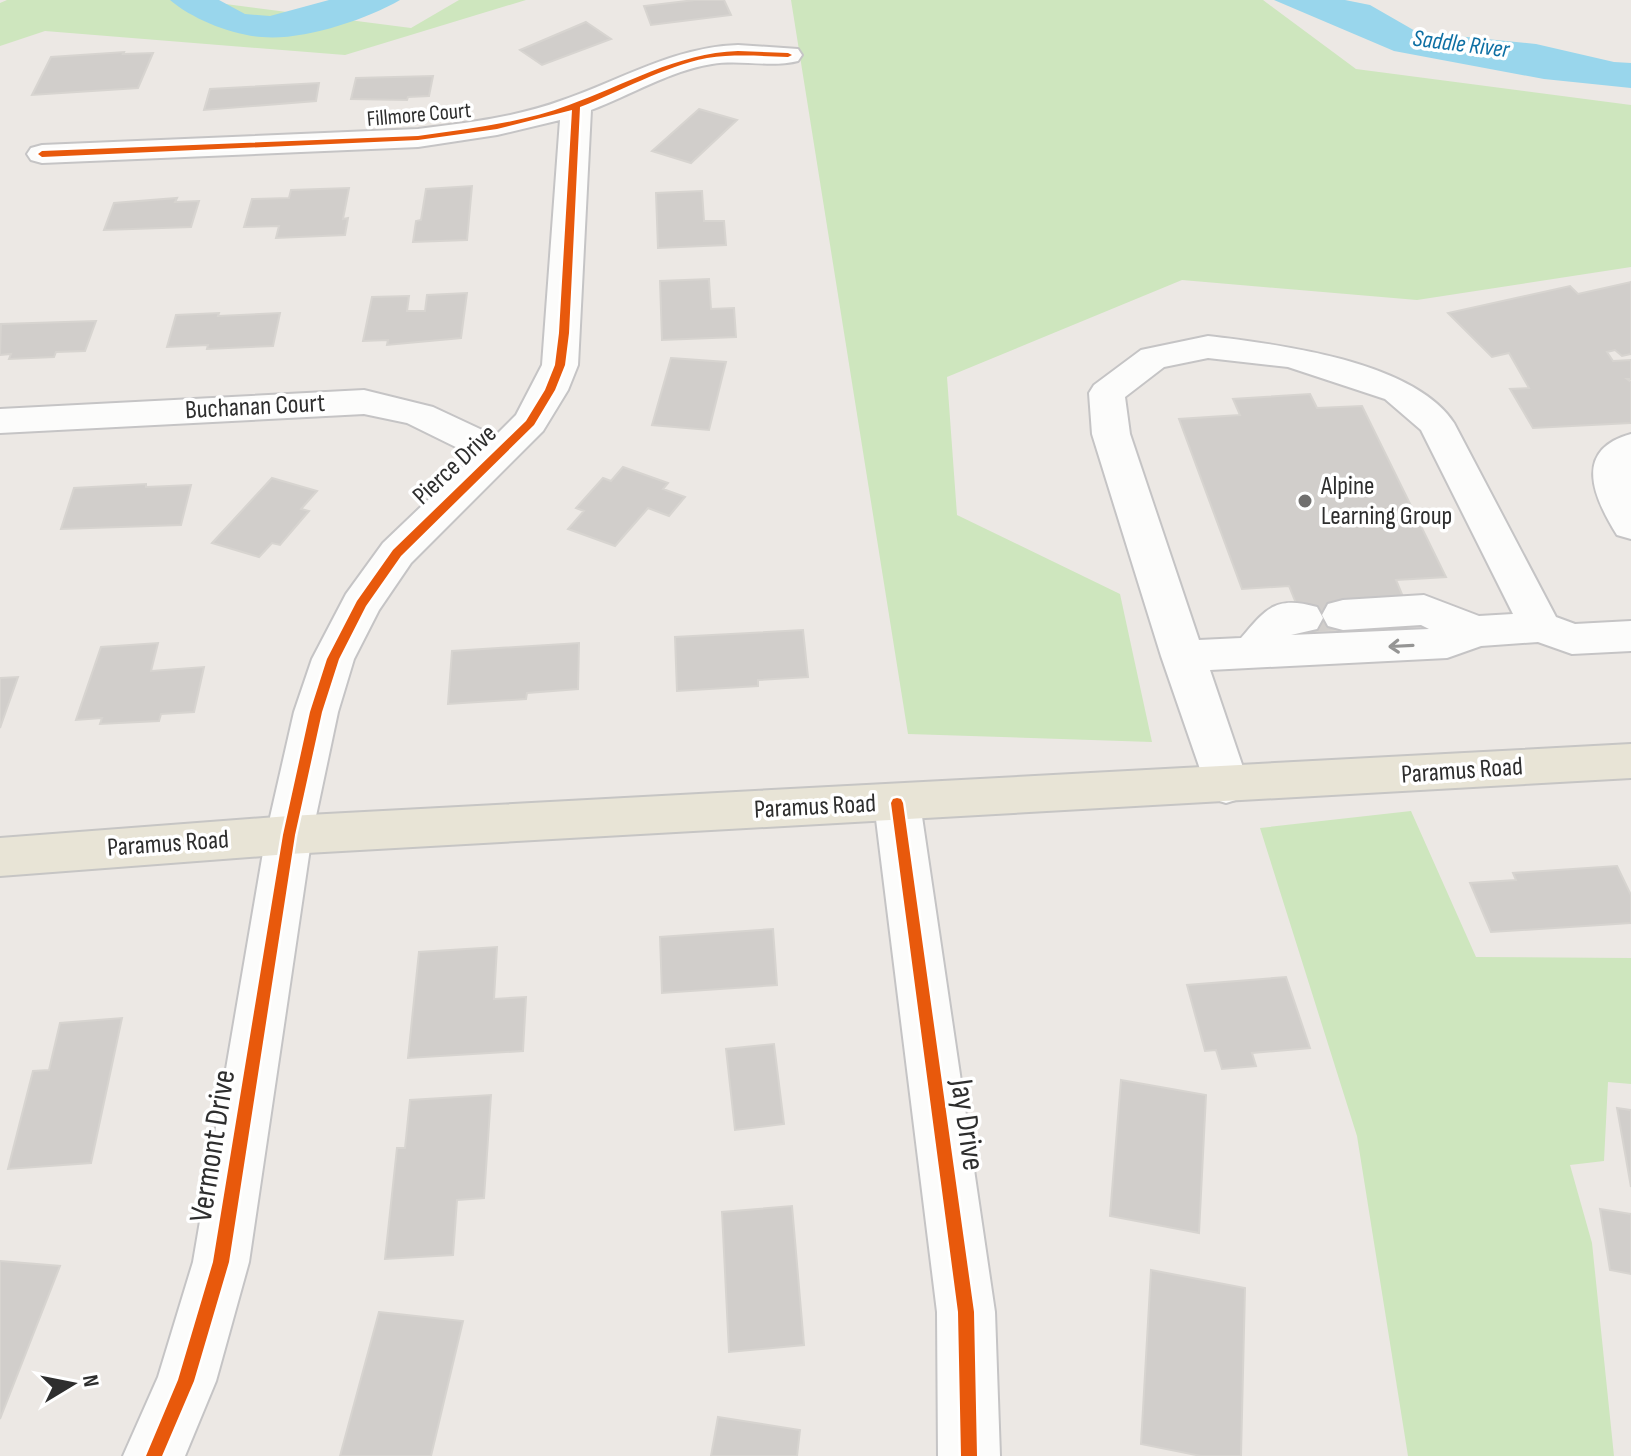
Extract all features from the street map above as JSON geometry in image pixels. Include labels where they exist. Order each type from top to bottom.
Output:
[{"type":"main road","name":"Paramus Road","points":[[0,857],[289,835],[1631,761]]},
{"type":"street","name":"Fillmore Court","points":[[42,154],[418,138],[486,129],[576,105],[682,62],[706,56],[732,53],[788,55]]},
{"type":"street","name":"Pierce Drive","points":[[289,835],[316,712],[333,659],[361,604],[397,553],[441,506],[500,455],[530,423],[550,390],[560,365],[576,105]]},
{"type":"street","points":[[1226,785],[1111,434],[1107,393],[1153,358],[1208,347],[1292,357],[1398,391],[1436,423],[1541,627]]},
{"type":"street","name":"Buchanan Court","points":[[0,421],[364,402],[399,407],[434,418],[500,455]]},
{"type":"street","points":[[1631,446],[1613,463],[1609,479],[1631,526]]},
{"type":"street","points":[[1343,615],[1424,610],[1476,631]]},
{"type":"street","points":[[1251,654],[1281,619],[1302,618]]},
{"type":"street","points":[[1182,656],[1447,643],[1476,631],[1541,627],[1572,639],[1631,636]]},
{"type":"street","name":"Jay Drive","points":[[897,803],[966,1312],[969,1456]]},
{"type":"street","name":"Vermont Drive","points":[[154,1456],[186,1381],[221,1262],[289,835]]},
{"type":"green space","points":[[7,0],[195,0],[411,28],[459,0],[526,0],[345,55],[45,31],[0,46],[0,3]]},
{"type":"green space","points":[[791,0],[1263,0],[1356,69],[1631,105],[1631,267],[1417,300],[1182,280],[947,377],[957,515],[1120,594],[1152,742],[908,734]]},
{"type":"green space","points":[[1411,811],[1476,957],[1631,958],[1631,1084],[1608,1082],[1604,1161],[1570,1165],[1592,1243],[1614,1456],[1408,1456],[1357,1136],[1260,828]]},
{"type":"water","points":[[170,0],[219,0],[245,14],[270,16],[329,0],[400,0],[333,28],[295,36],[262,37],[201,20]]},
{"type":"water","name":"Saddle River","points":[[1274,0],[1345,0],[1370,5],[1417,32],[1536,44],[1631,63],[1631,88],[1544,79],[1394,51]]},
{"type":"building","points":[[724,0],[731,15],[651,25],[644,6]]},
{"type":"building","points":[[586,22],[611,39],[542,65],[520,50]]},
{"type":"building","points":[[153,53],[138,88],[32,95],[51,57]]},
{"type":"building","points":[[433,76],[429,96],[408,97],[407,100],[351,99],[356,78]]},
{"type":"building","points":[[319,83],[316,101],[204,110],[210,89]]},
{"type":"building","points":[[699,109],[737,120],[691,163],[652,151]]},
{"type":"building","points":[[472,186],[467,240],[413,242],[416,221],[421,220],[426,189]]},
{"type":"building","points":[[349,188],[343,219],[348,218],[345,235],[276,238],[279,226],[244,227],[252,199],[289,198],[291,190]]},
{"type":"building","points":[[702,191],[704,221],[724,221],[726,245],[658,248],[656,193]]},
{"type":"building","points":[[177,198],[175,202],[199,201],[191,227],[104,230],[114,203]]},
{"type":"building","points":[[709,279],[711,309],[734,308],[736,337],[662,340],[660,281]]},
{"type":"building","points":[[1631,282],[1631,354],[1622,356],[1615,350],[1607,352],[1613,361],[1631,360],[1631,379],[1627,379],[1631,382],[1631,423],[1533,428],[1510,389],[1529,388],[1509,353],[1492,357],[1448,313],[1570,286],[1578,294]]},
{"type":"building","points":[[467,293],[461,338],[387,345],[388,340],[363,341],[372,297],[409,296],[407,311],[425,311],[427,295]]},
{"type":"building","points":[[219,313],[218,316],[280,313],[273,346],[167,347],[176,315]]},
{"type":"building","points":[[96,321],[85,351],[56,352],[54,357],[9,359],[11,354],[0,355],[1,324]]},
{"type":"building","points":[[671,358],[726,362],[709,430],[652,425]]},
{"type":"building","points":[[1310,394],[1317,408],[1362,406],[1446,577],[1396,580],[1404,599],[1338,603],[1350,630],[1308,633],[1289,586],[1242,589],[1179,419],[1240,415],[1233,399]]},
{"type":"building","points":[[623,467],[668,483],[663,489],[685,497],[669,516],[648,508],[615,546],[568,529],[584,511],[576,508],[603,478],[611,481]]},
{"type":"building","points":[[272,478],[317,491],[301,509],[309,511],[280,545],[272,543],[259,557],[212,543]]},
{"type":"building","points":[[146,484],[146,487],[191,485],[181,525],[61,529],[74,488]]},
{"type":"building","points":[[803,630],[808,677],[758,680],[758,686],[677,691],[675,637]]},
{"type":"building","points":[[158,643],[151,671],[204,667],[194,712],[161,714],[159,721],[100,724],[102,718],[76,720],[101,647]]},
{"type":"building","points":[[579,643],[578,689],[527,693],[526,699],[448,704],[452,651]]},
{"type":"building","points":[[18,677],[0,728],[0,678]]},
{"type":"building","points":[[1617,866],[1631,895],[1631,923],[1491,932],[1470,883],[1516,880],[1513,873]]},
{"type":"building","points":[[773,929],[777,985],[662,993],[660,937]]},
{"type":"building","points":[[497,947],[494,999],[526,997],[523,1051],[408,1058],[419,952]]},
{"type":"building","points":[[1286,977],[1310,1048],[1252,1053],[1256,1066],[1222,1069],[1216,1050],[1205,1051],[1187,985]]},
{"type":"building","points":[[122,1018],[91,1163],[8,1169],[33,1071],[49,1070],[60,1023]]},
{"type":"building","points":[[774,1044],[784,1124],[735,1130],[726,1049]]},
{"type":"building","points":[[1121,1080],[1206,1095],[1199,1233],[1110,1216]]},
{"type":"building","points":[[491,1095],[484,1198],[457,1200],[453,1255],[385,1259],[397,1148],[405,1148],[410,1100]]},
{"type":"building","points":[[1617,1108],[1631,1110],[1631,1187]]},
{"type":"building","points":[[792,1206],[804,1345],[729,1352],[722,1212]]},
{"type":"building","points":[[1600,1209],[1631,1214],[1631,1274],[1610,1270]]},
{"type":"building","points":[[0,1261],[60,1266],[0,1419]]},
{"type":"building","points":[[1151,1270],[1245,1288],[1241,1456],[1201,1456],[1141,1444]]},
{"type":"building","points":[[379,1312],[463,1321],[431,1456],[340,1456]]},
{"type":"building","points":[[718,1417],[800,1430],[797,1456],[711,1456]]},
{"type":"cycle path","points":[[42,154],[438,136],[556,112],[657,71],[708,56],[748,53],[788,55]]},
{"type":"cycle path","points":[[154,1456],[186,1381],[221,1262],[289,835],[316,712],[333,659],[361,604],[397,553],[530,423],[550,390],[560,365],[564,333],[576,105]]},
{"type":"cycle path","points":[[897,803],[966,1312],[969,1456]]},
{"type":"place","name":"Alpine Learning Group","points":[[1305,501]]}]
